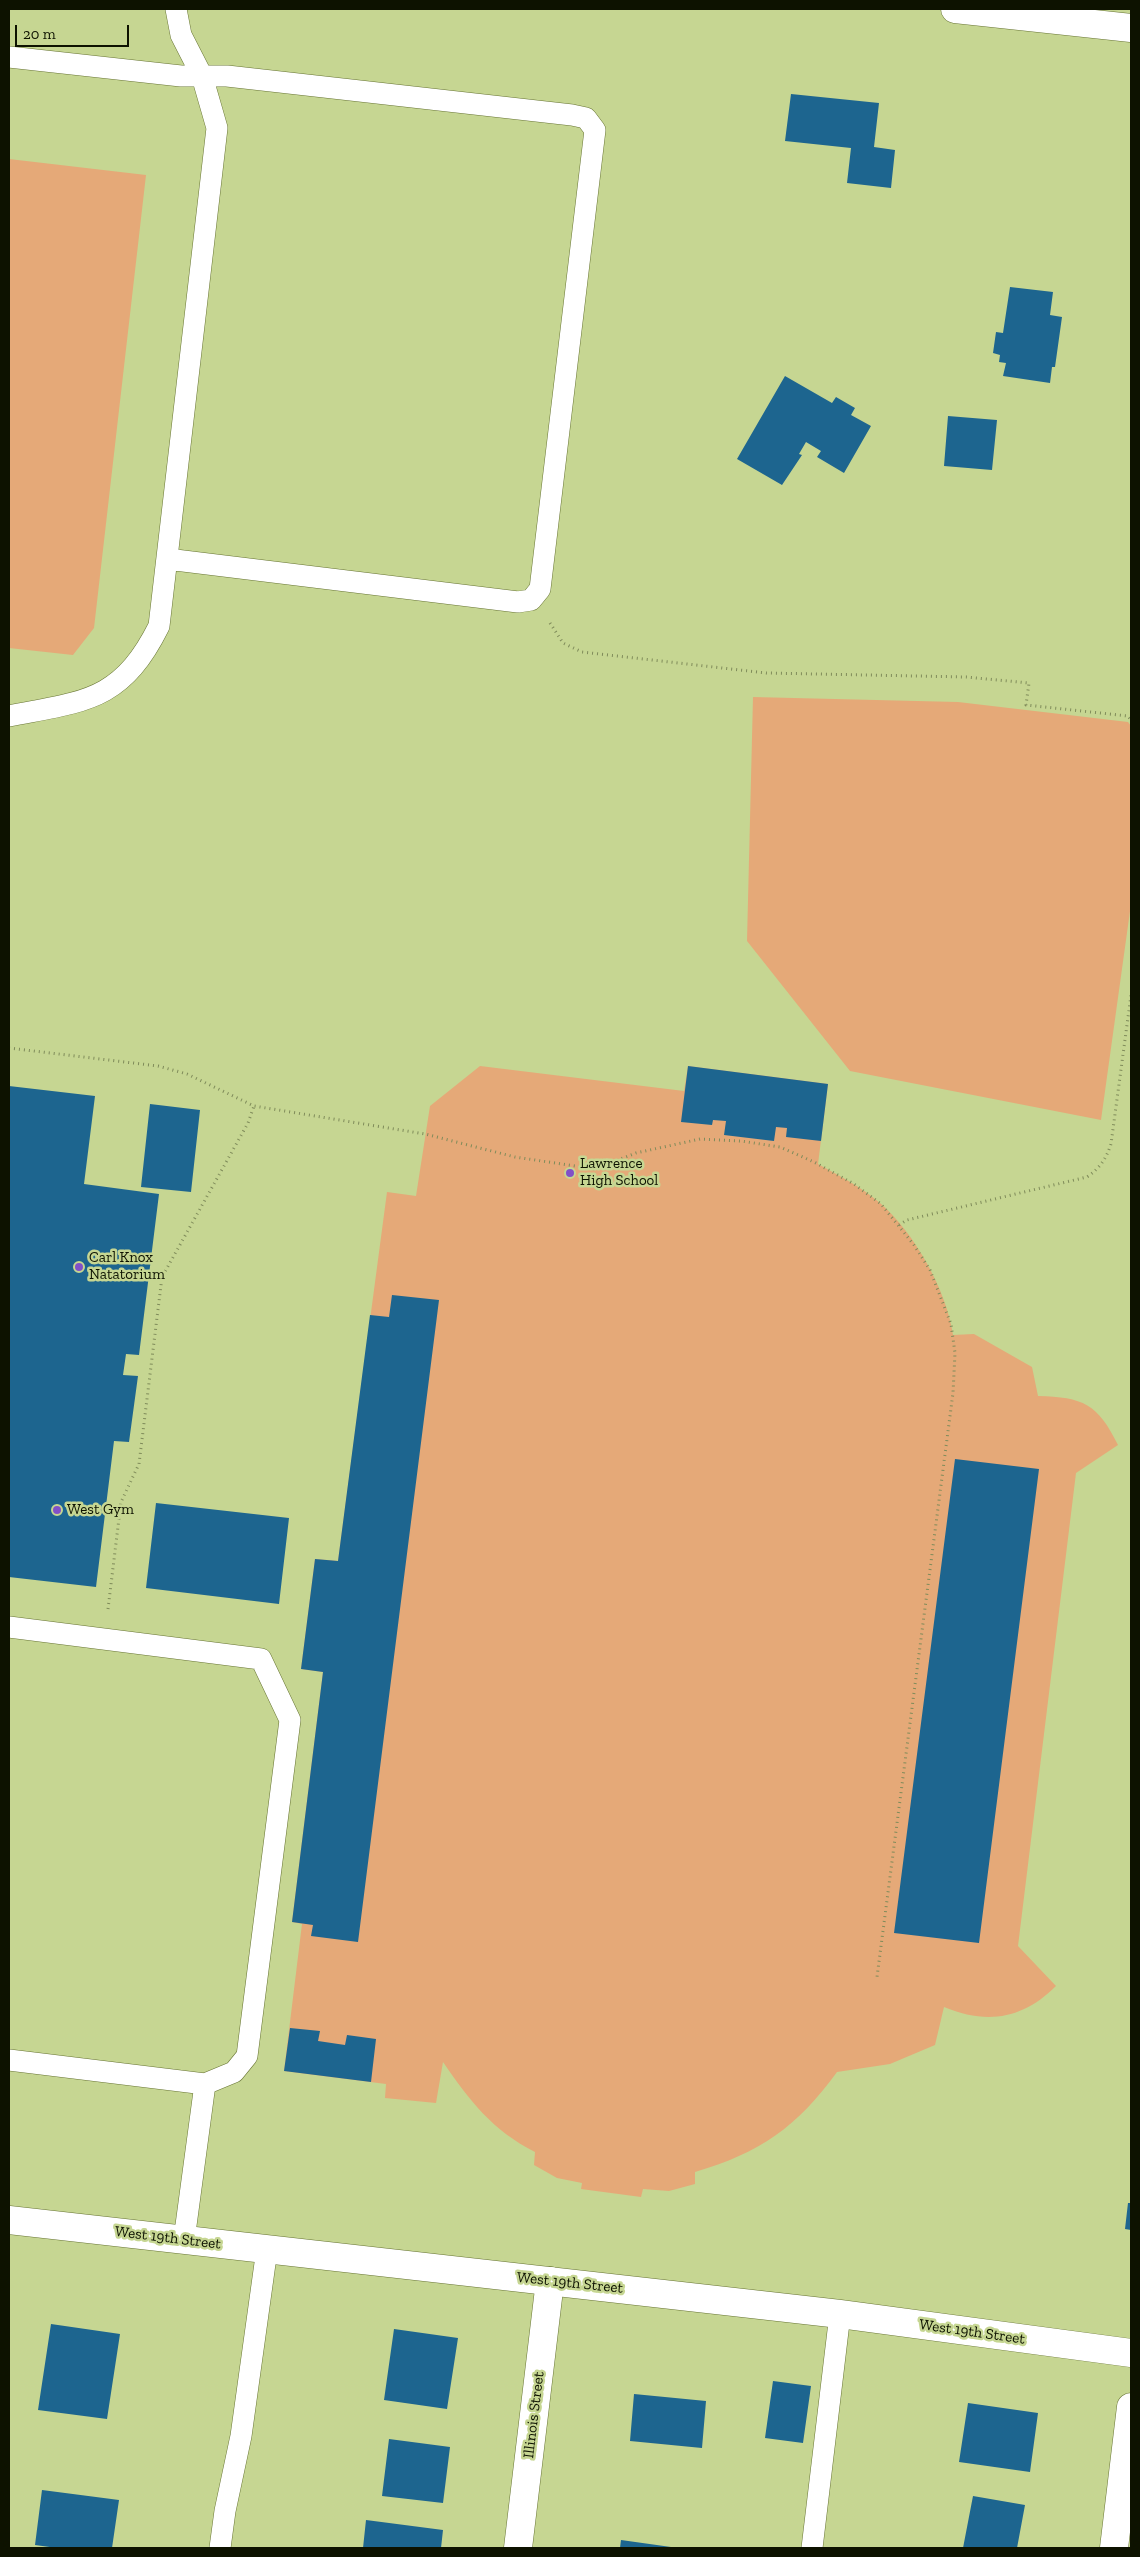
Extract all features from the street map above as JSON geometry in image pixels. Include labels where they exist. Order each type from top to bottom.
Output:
[{"type":"main road","points":[[955,9],[1083,16],[1131,28]]},
{"type":"main road","name":"West 19th Street","points":[[9,2220],[840,2314],[1131,2353]]},
{"type":"main road","name":"Illinois Street","points":[[518,2548],[550,2281]]},
{"type":"main road","points":[[1114,2548],[1131,2407]]},
{"type":"lane","points":[[9,716],[80,703],[118,684],[146,653],[159,626],[216,128],[202,76],[180,34],[176,9]]},
{"type":"lane","points":[[9,57],[181,76],[227,76],[572,114],[586,118],[595,130],[540,589],[531,600],[518,602],[167,559]]},
{"type":"lane","points":[[9,1627],[262,1659],[290,1720],[247,2056],[234,2072],[205,2084],[9,2060]]},
{"type":"lane","points":[[184,2240],[205,2084]]},
{"type":"lane","points":[[220,2548],[225,2510],[241,2436],[267,2249]]},
{"type":"lane","points":[[812,2548],[840,2314]]},
{"type":"path","points":[[549,621],[563,643],[582,652],[766,673],[966,677],[1029,683],[1026,705],[1128,716],[1131,720]]},
{"type":"path","points":[[899,1225],[907,1220],[1087,1177],[1098,1170],[1106,1158],[1111,1144],[1131,995]]},
{"type":"path","points":[[9,1048],[158,1066],[187,1074],[254,1106],[425,1134],[515,1158],[595,1169],[636,1153],[700,1139],[741,1141],[780,1147],[814,1162],[854,1184],[881,1204],[899,1225],[930,1270],[951,1324],[955,1353],[953,1394],[877,1977]]},
{"type":"path","points":[[104,1639],[121,1502],[139,1464],[162,1276],[248,1123],[254,1106]]},
{"type":"shaded area","points":[[9,159],[146,175],[94,628],[73,655],[9,648]]},
{"type":"shaded area","points":[[753,697],[958,702],[1128,722],[1131,726],[1131,904],[1101,1120],[850,1071],[747,941]]},
{"type":"shaded area","points":[[480,1066],[684,1091],[688,1066],[828,1084],[818,1164],[873,1197],[893,1215],[905,1230],[927,1263],[936,1282],[950,1318],[953,1335],[974,1334],[1032,1367],[1038,1396],[1067,1398],[1087,1406],[1103,1420],[1118,1445],[1076,1473],[1018,1946],[1056,1986],[1031,2006],[1004,2016],[975,2016],[944,2007],[935,2045],[890,2064],[837,2072],[792,2123],[758,2147],[718,2165],[695,2172],[695,2184],[669,2191],[643,2189],[641,2197],[581,2189],[582,2183],[557,2178],[534,2165],[535,2152],[494,2124],[473,2102],[443,2062],[436,2103],[385,2098],[386,2084],[284,2071],[302,1924],[292,1922],[323,1672],[301,1669],[315,1559],[338,1561],[387,1192],[416,1196],[430,1106]]},
{"type":"building","points":[[791,94],[879,103],[874,147],[895,150],[891,188],[847,183],[851,148],[785,141]]},
{"type":"building","points":[[1010,287],[1053,292],[1050,315],[1062,317],[1055,367],[1052,367],[1050,383],[1003,376],[1006,363],[999,362],[1000,355],[993,353],[996,332],[1003,333]]},
{"type":"building","points":[[785,376],[832,403],[836,397],[855,408],[851,415],[871,426],[844,473],[817,457],[821,451],[806,442],[799,454],[802,455],[782,485],[737,459]]},
{"type":"building","points":[[948,416],[997,420],[992,470],[944,466]]},
{"type":"building","points":[[688,1066],[828,1084],[821,1141],[786,1137],[787,1128],[776,1127],[774,1141],[724,1135],[726,1121],[713,1120],[712,1125],[681,1122]]},
{"type":"building","points":[[9,1086],[95,1096],[84,1184],[159,1194],[139,1355],[126,1354],[123,1375],[138,1376],[129,1442],[114,1441],[96,1587],[9,1577]]},
{"type":"building","points":[[150,1104],[200,1110],[191,1192],[141,1187]]},
{"type":"building","points":[[392,1295],[439,1300],[358,1942],[311,1936],[313,1925],[292,1922],[323,1672],[301,1669],[315,1559],[338,1561],[370,1315],[389,1317]]},
{"type":"building","points":[[955,1459],[1039,1469],[979,1943],[894,1933]]},
{"type":"building","points":[[156,1503],[289,1518],[279,1604],[146,1588]]},
{"type":"building","points":[[290,2028],[320,2031],[318,2041],[345,2045],[347,2035],[376,2039],[371,2082],[284,2071]]},
{"type":"building","points":[[1128,2203],[1131,2203],[1131,2230],[1125,2229]]},
{"type":"building","points":[[51,2324],[120,2334],[107,2419],[38,2410]]},
{"type":"building","points":[[394,2329],[458,2338],[447,2409],[384,2400]]},
{"type":"building","points":[[773,2381],[811,2386],[803,2443],[765,2438]]},
{"type":"building","points":[[634,2394],[706,2401],[702,2448],[630,2441]]},
{"type":"building","points":[[968,2403],[1038,2413],[1030,2472],[959,2462]]},
{"type":"building","points":[[389,2439],[450,2447],[443,2503],[382,2496]]},
{"type":"building","points":[[42,2490],[119,2500],[112,2548],[57,2548],[35,2545]]},
{"type":"building","points":[[973,2496],[1025,2505],[1017,2548],[963,2548]]},
{"type":"building","points":[[366,2520],[443,2530],[441,2548],[363,2548]]},
{"type":"building","points":[[621,2540],[671,2547],[620,2548]]},
{"type":"place","name":"Lawrence High School","points":[[570,1173]]},
{"type":"place","name":"Carl Knox Natatorium","points":[[79,1267]]},
{"type":"place","name":"West Gym","points":[[57,1510]]}]
